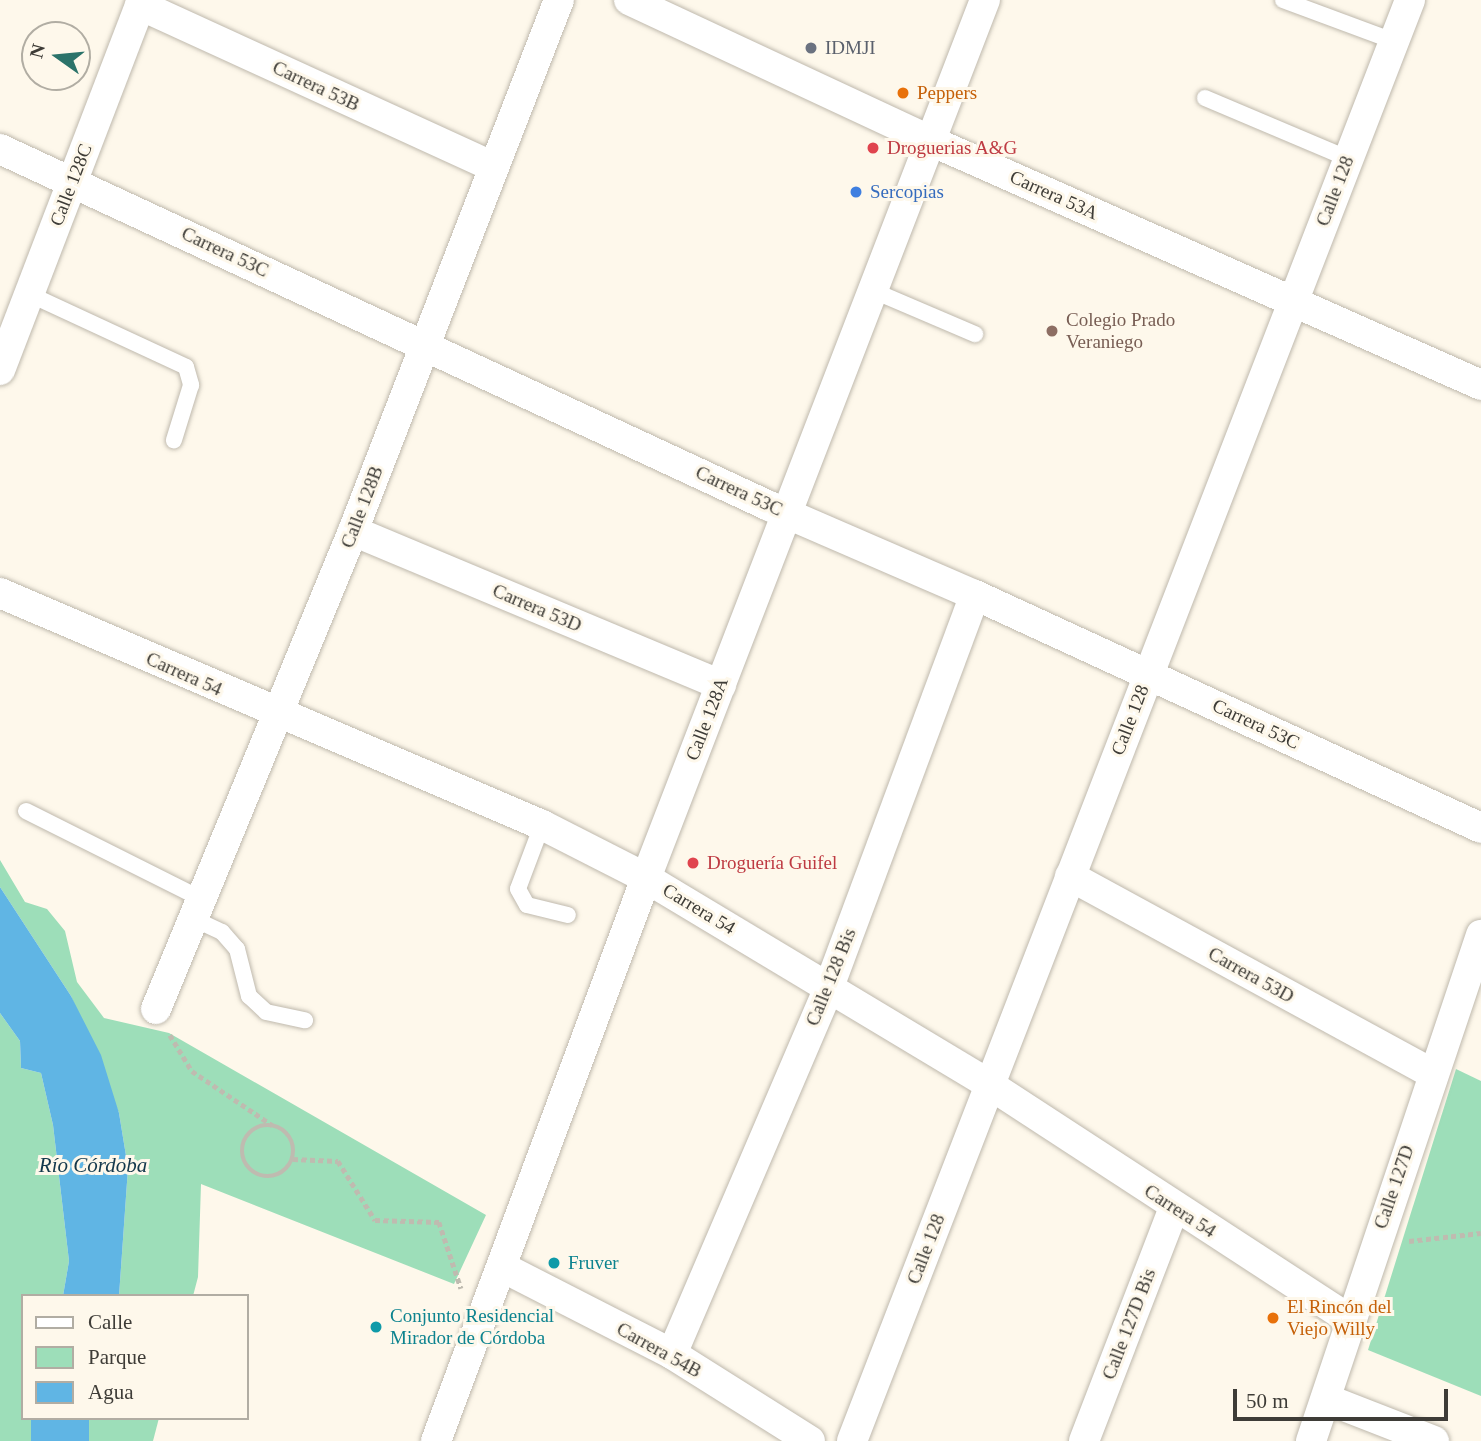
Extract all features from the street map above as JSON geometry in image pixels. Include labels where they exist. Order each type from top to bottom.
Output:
[{"type":"street","name":"Calle 128B","points":[[156,1009],[353,531],[492,166],[559,0]]},
{"type":"street","name":"Carrera 53A","points":[[629,0],[931,141],[1481,384]]},
{"type":"street","name":"Calle 128A","points":[[436,1441],[503,1268],[646,878],[985,0]]},
{"type":"street","name":"Calle 128","points":[[852,1441],[1410,0]]},
{"type":"street","name":"Carrera 53B","points":[[141,3],[492,166]]},
{"type":"street","name":"Calle 128C","points":[[0,370],[141,3]]},
{"type":"street","name":"Carrera 53C","points":[[0,149],[788,514],[975,595],[1481,828]]},
{"type":"street","name":"Carrera 53D","points":[[353,531],[721,685]]},
{"type":"street","name":"Carrera 54","points":[[0,593],[279,715],[542,825],[646,878],[990,1085],[1174,1208],[1349,1319]]},
{"type":"street","name":"Calle 128 Bis","points":[[672,1354],[829,987],[975,595]]},
{"type":"street","name":"Carrera 53D","points":[[1070,876],[1432,1073]]},
{"type":"street","name":"Calle 127D","points":[[1311,1441],[1349,1319],[1481,935]]},
{"type":"street","name":"Calle 127D Bis","points":[[1084,1441],[1174,1208]]},
{"type":"street","name":"Carrera 54B","points":[[503,1268],[672,1354],[810,1441]]},
{"type":"street","points":[[1326,1399],[1434,1441]]},
{"type":"lane","points":[[1283,0],[1393,41]]},
{"type":"lane","points":[[1205,97],[1348,158]]},
{"type":"lane","points":[[873,291],[975,334]]},
{"type":"lane","points":[[29,294],[186,367],[191,384],[174,440]]},
{"type":"lane","points":[[26,811],[196,908],[237,949],[249,996],[265,1012],[305,1020]]},
{"type":"lane","points":[[542,825],[518,889],[527,905],[568,915]]},
{"type":"path","points":[[156,1009],[192,1071],[272,1125],[292,1141],[293,1158],[276,1177],[259,1176],[246,1166],[244,1141],[255,1129],[272,1125]]},
{"type":"path","points":[[293,1158],[338,1161],[375,1220],[439,1222],[464,1298]]},
{"type":"path","points":[[1405,1254],[1409,1241],[1481,1233]]},
{"type":"green space","points":[[0,860],[25,902],[47,909],[65,931],[77,982],[104,1018],[169,1033],[486,1215],[454,1284],[201,1184],[198,1277],[194,1294],[119,1294],[128,1168],[119,1113],[71,996],[0,887]]},
{"type":"green space","points":[[0,1013],[20,1041],[21,1068],[41,1073],[53,1125],[69,1261],[63,1294],[21,1294],[21,1420],[31,1420],[31,1441],[0,1441]]},
{"type":"green space","points":[[1456,1069],[1481,1081],[1481,1396],[1368,1350]]},
{"type":"green space","points":[[89,1420],[158,1420],[153,1441],[84,1441]]},
{"type":"water","name":"Río Córdoba","points":[[0,887],[71,996],[101,1055],[119,1113],[128,1168],[119,1294],[63,1294],[69,1261],[53,1125],[41,1073],[21,1068],[20,1041],[0,1013]]},
{"type":"water","points":[[31,1420],[89,1420],[89,1441],[31,1441]]},
{"type":"place","name":"IDMJI","points":[[811,48]]},
{"type":"place","name":"Peppers","points":[[903,93]]},
{"type":"place","name":"Droguerias A&G","points":[[873,148]]},
{"type":"place","name":"Sercopias","points":[[856,192]]},
{"type":"place","name":"Colegio Prado Veraniego","points":[[1052,331]]},
{"type":"place","name":"Droguería Guifel","points":[[693,863]]},
{"type":"place","name":"Fruver","points":[[554,1263]]},
{"type":"place","name":"El Rincón del Viejo Willy","points":[[1273,1318]]},
{"type":"place","name":"Conjunto Residencial Mirador de Córdoba","points":[[376,1327]]}]
